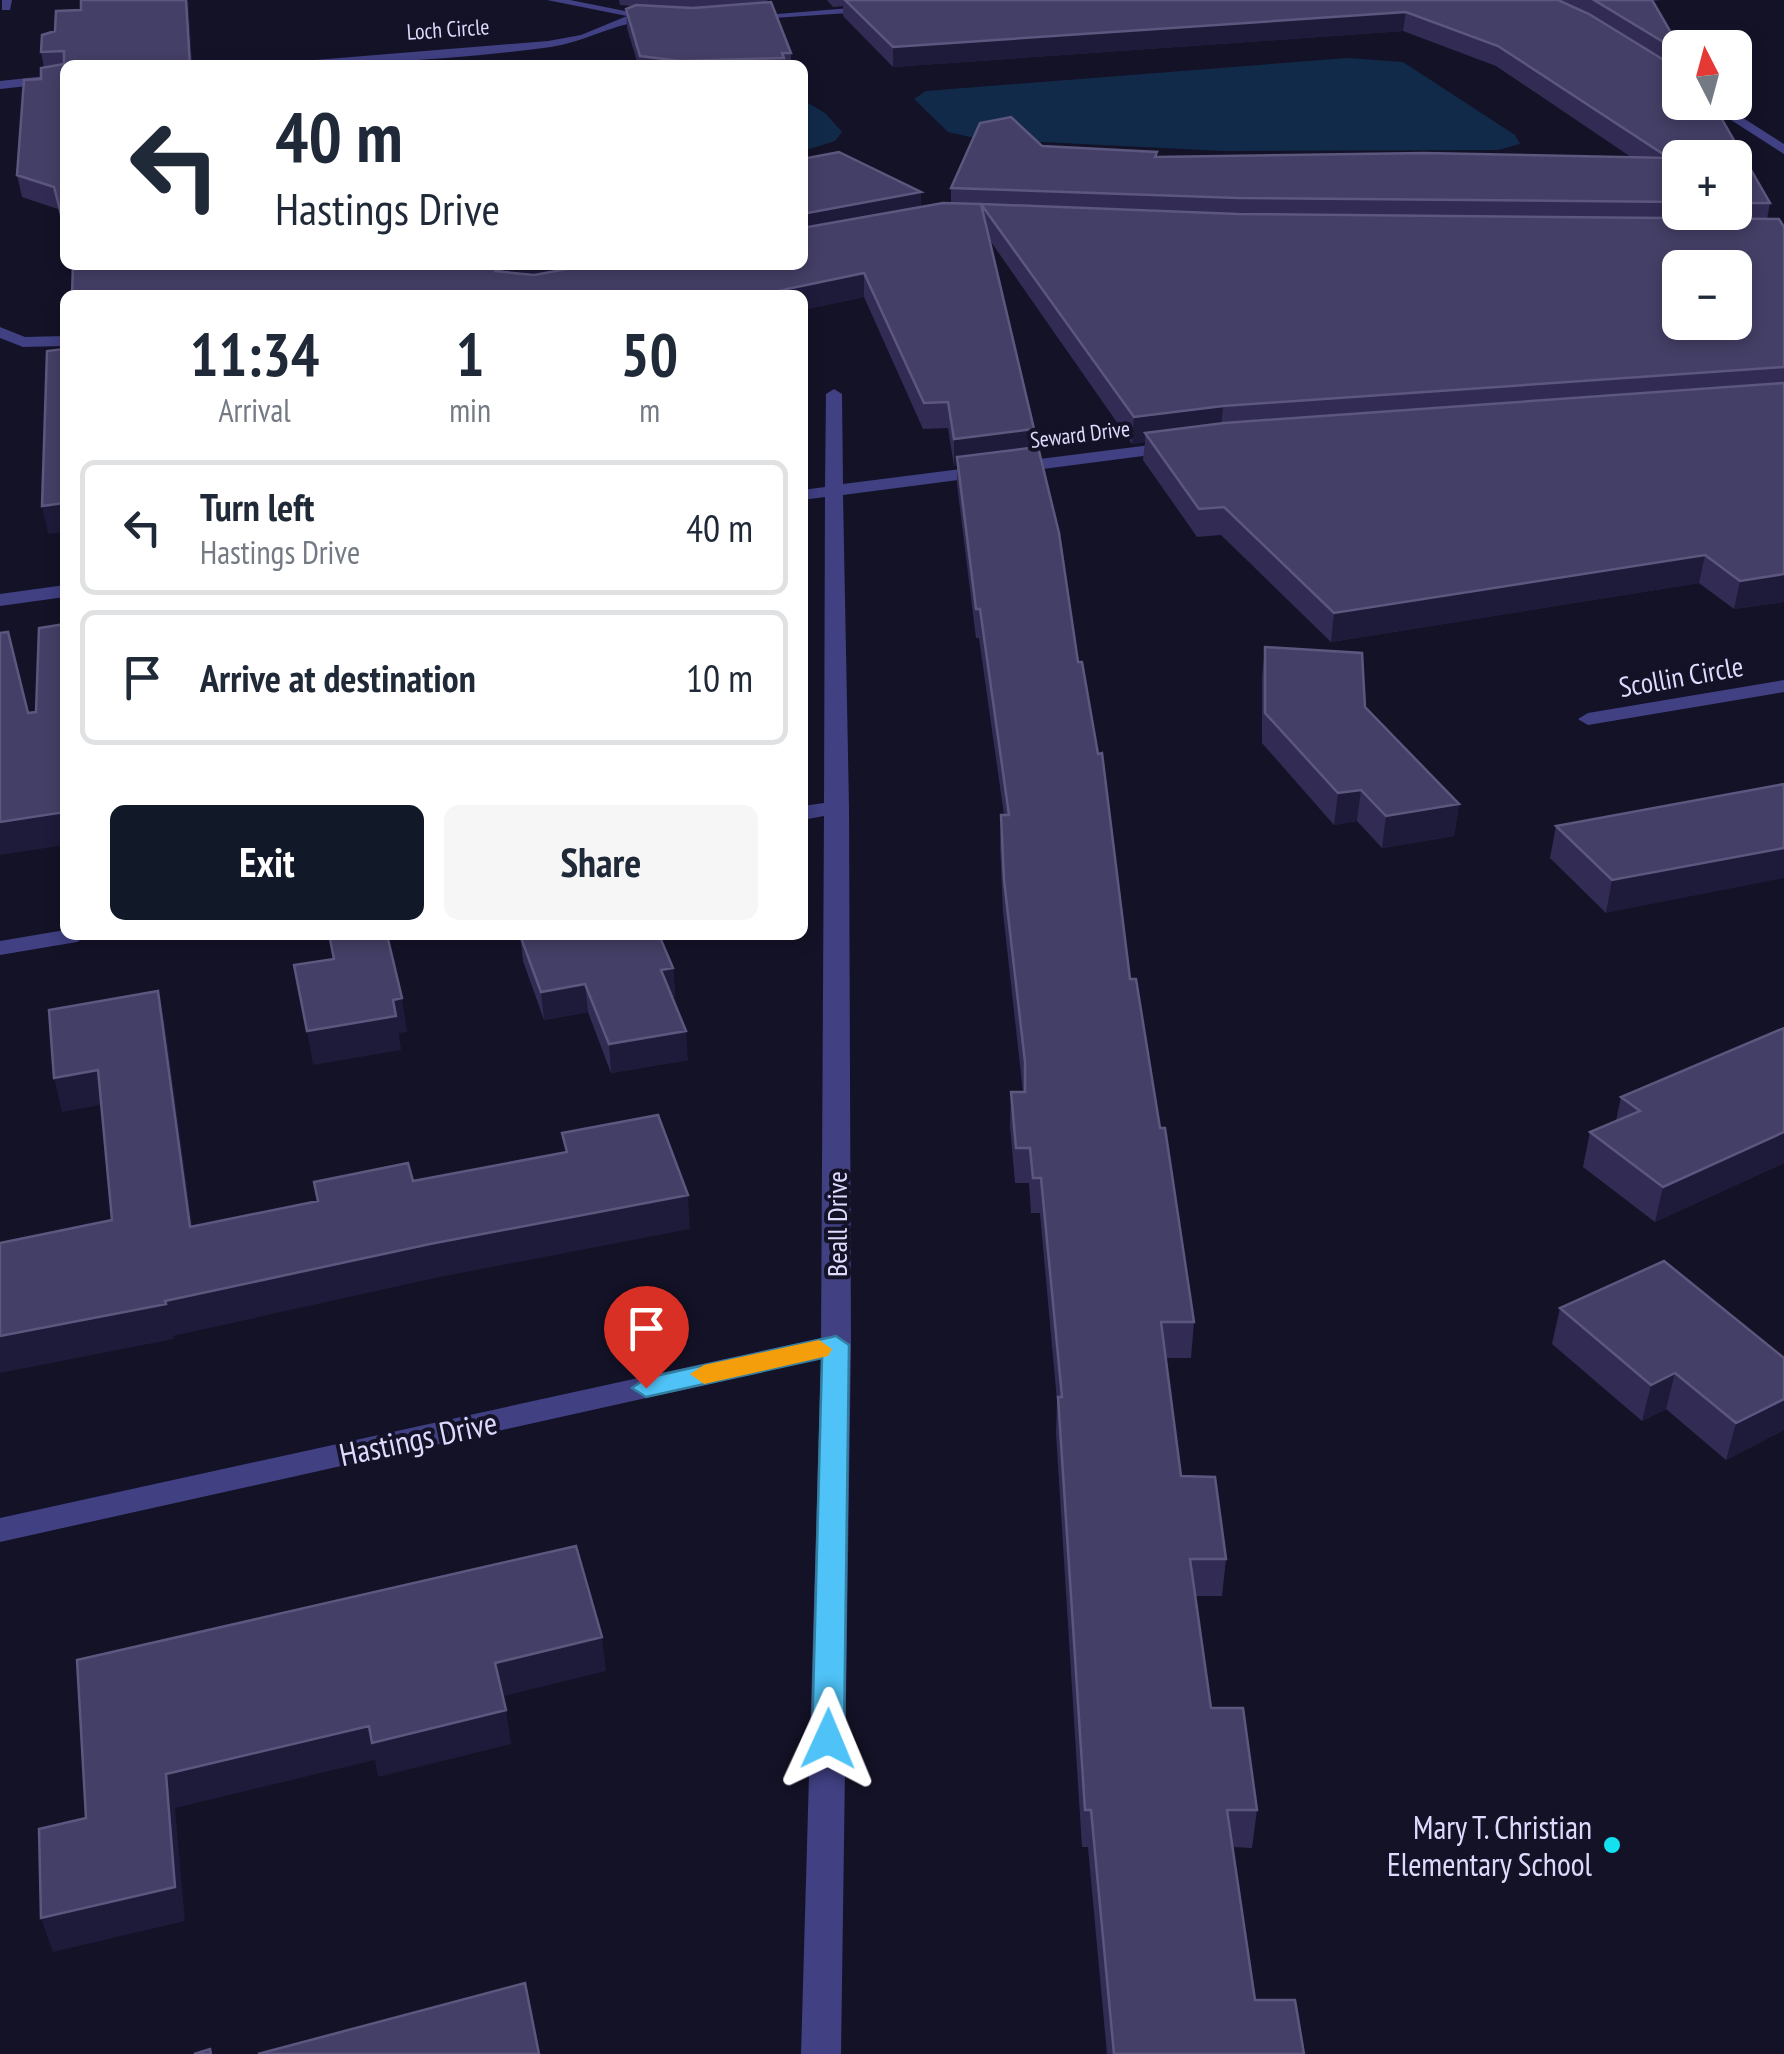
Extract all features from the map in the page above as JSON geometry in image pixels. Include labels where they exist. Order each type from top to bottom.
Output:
[{"type":"street","points":[[552,0],[636,18],[674,20]]},
{"type":"street","points":[[732,18],[881,8]]},
{"type":"street","name":"Loch Circle","points":[[328,60],[548,44],[584,38],[636,18]]},
{"type":"street","points":[[0,85],[60,79]]},
{"type":"street","points":[[1737,120],[1784,150]]},
{"type":"street","points":[[0,332],[23,342],[60,341]]},
{"type":"street","name":"Beall Drive","points":[[821,2054],[836,1345],[838,808],[834,394]]},
{"type":"street","name":"Seward Drive","points":[[808,494],[1202,444]]},
{"type":"street","points":[[0,600],[60,592]]},
{"type":"street","name":"Scollin Circle","points":[[1588,719],[1784,686]]},
{"type":"street","points":[[808,813],[838,808]]},
{"type":"street","points":[[0,948],[60,938]]},
{"type":"street","name":"Hastings Drive","points":[[0,1530],[836,1345]]},
{"type":"water","points":[[1347,58],[1403,62],[1515,135],[1520,144],[1498,150],[1225,151],[979,139],[948,132],[914,99],[926,91]]},
{"type":"water","points":[[808,103],[825,113],[842,132],[835,141],[808,149]]},
{"type":"building","points":[[81,0],[186,0],[190,60],[64,60],[64,51],[41,52],[42,35],[55,31],[56,11],[81,10]]},
{"type":"building","points":[[845,0],[1558,0],[1589,14],[1662,59],[1662,120],[1722,120],[1734,140],[1662,140],[1662,153],[1498,46],[1406,12],[893,47]]},
{"type":"building","points":[[1594,0],[1652,0],[1670,30],[1662,30],[1662,41]]},
{"type":"building","points":[[771,2],[791,53],[782,53],[784,58],[715,60],[640,56],[626,9],[636,5],[693,8]]},
{"type":"building","points":[[60,65],[60,210],[54,187],[17,175],[24,80],[41,79],[41,68]]},
{"type":"building","points":[[1011,117],[1042,146],[1157,152],[1155,157],[1424,153],[1662,158],[1662,202],[1238,198],[951,188],[980,123]]},
{"type":"building","points":[[839,152],[921,192],[808,213],[808,158]]},
{"type":"building","points":[[1752,172],[1770,203],[1752,203]]},
{"type":"building","points":[[943,203],[981,204],[1034,429],[954,439],[948,402],[924,403],[864,273],[782,290],[72,290],[73,270],[499,270],[494,271],[534,275],[562,270],[808,270],[808,227]]},
{"type":"building","points":[[981,204],[1238,214],[1662,218],[1662,230],[1752,230],[1752,219],[1779,219],[1784,227],[1784,367],[1223,406],[1134,417]]},
{"type":"building","points":[[60,350],[60,504],[42,506],[47,351]]},
{"type":"building","points":[[1784,383],[1784,574],[1740,581],[1705,555],[1334,613],[1224,507],[1199,509],[1145,433],[1224,423]]},
{"type":"building","points":[[1038,447],[1059,533],[1078,662],[1082,662],[1098,754],[1102,753],[1130,979],[1136,979],[1160,1128],[1165,1128],[1194,1322],[1161,1322],[1181,1476],[1215,1477],[1226,1559],[1190,1559],[1211,1708],[1243,1708],[1257,1810],[1227,1810],[1255,2000],[1295,2000],[1304,2054],[1114,2054],[1091,1810],[1085,1810],[1058,1397],[1062,1397],[1041,1178],[1033,1178],[1030,1148],[1016,1148],[1011,1092],[1025,1092],[1025,1062],[1004,880],[1001,815],[1009,815],[980,609],[976,609],[957,457]]},
{"type":"building","points":[[60,625],[60,813],[0,822],[0,633],[8,632],[28,713],[36,712],[39,628]]},
{"type":"building","points":[[1265,647],[1362,653],[1365,707],[1459,804],[1386,816],[1361,790],[1338,793],[1265,713]]},
{"type":"building","points":[[1784,784],[1784,848],[1612,880],[1556,826]]},
{"type":"building","points":[[330,940],[388,940],[402,998],[393,1000],[396,1016],[307,1031],[294,965],[334,959]]},
{"type":"building","points":[[522,940],[661,940],[673,968],[661,970],[686,1031],[609,1044],[585,984],[541,992]]},
{"type":"building","points":[[158,991],[190,1227],[318,1201],[314,1182],[408,1163],[413,1181],[567,1152],[562,1133],[658,1115],[688,1195],[430,1244],[165,1301],[166,1304],[0,1336],[0,1243],[112,1220],[98,1070],[54,1078],[49,1010]]},
{"type":"building","points":[[1784,1028],[1784,1132],[1663,1187],[1590,1132],[1640,1111],[1621,1097]]},
{"type":"building","points":[[1664,1261],[1784,1358],[1784,1399],[1736,1423],[1675,1373],[1651,1385],[1560,1308]]},
{"type":"building","points":[[576,1546],[602,1637],[495,1663],[506,1710],[372,1743],[369,1726],[166,1774],[175,1887],[41,1918],[39,1829],[86,1818],[77,1660]]},
{"type":"building","points":[[525,1983],[539,2054],[258,2054]]},
{"type":"slow traffic","points":[[704,1374],[819,1349]]},
{"type":"place","name":"Mary T. Christian Elementary School","points":[[1612,1845]]},
{"type":"route","points":[[646,1388],[836,1345],[828,1739]]}]
